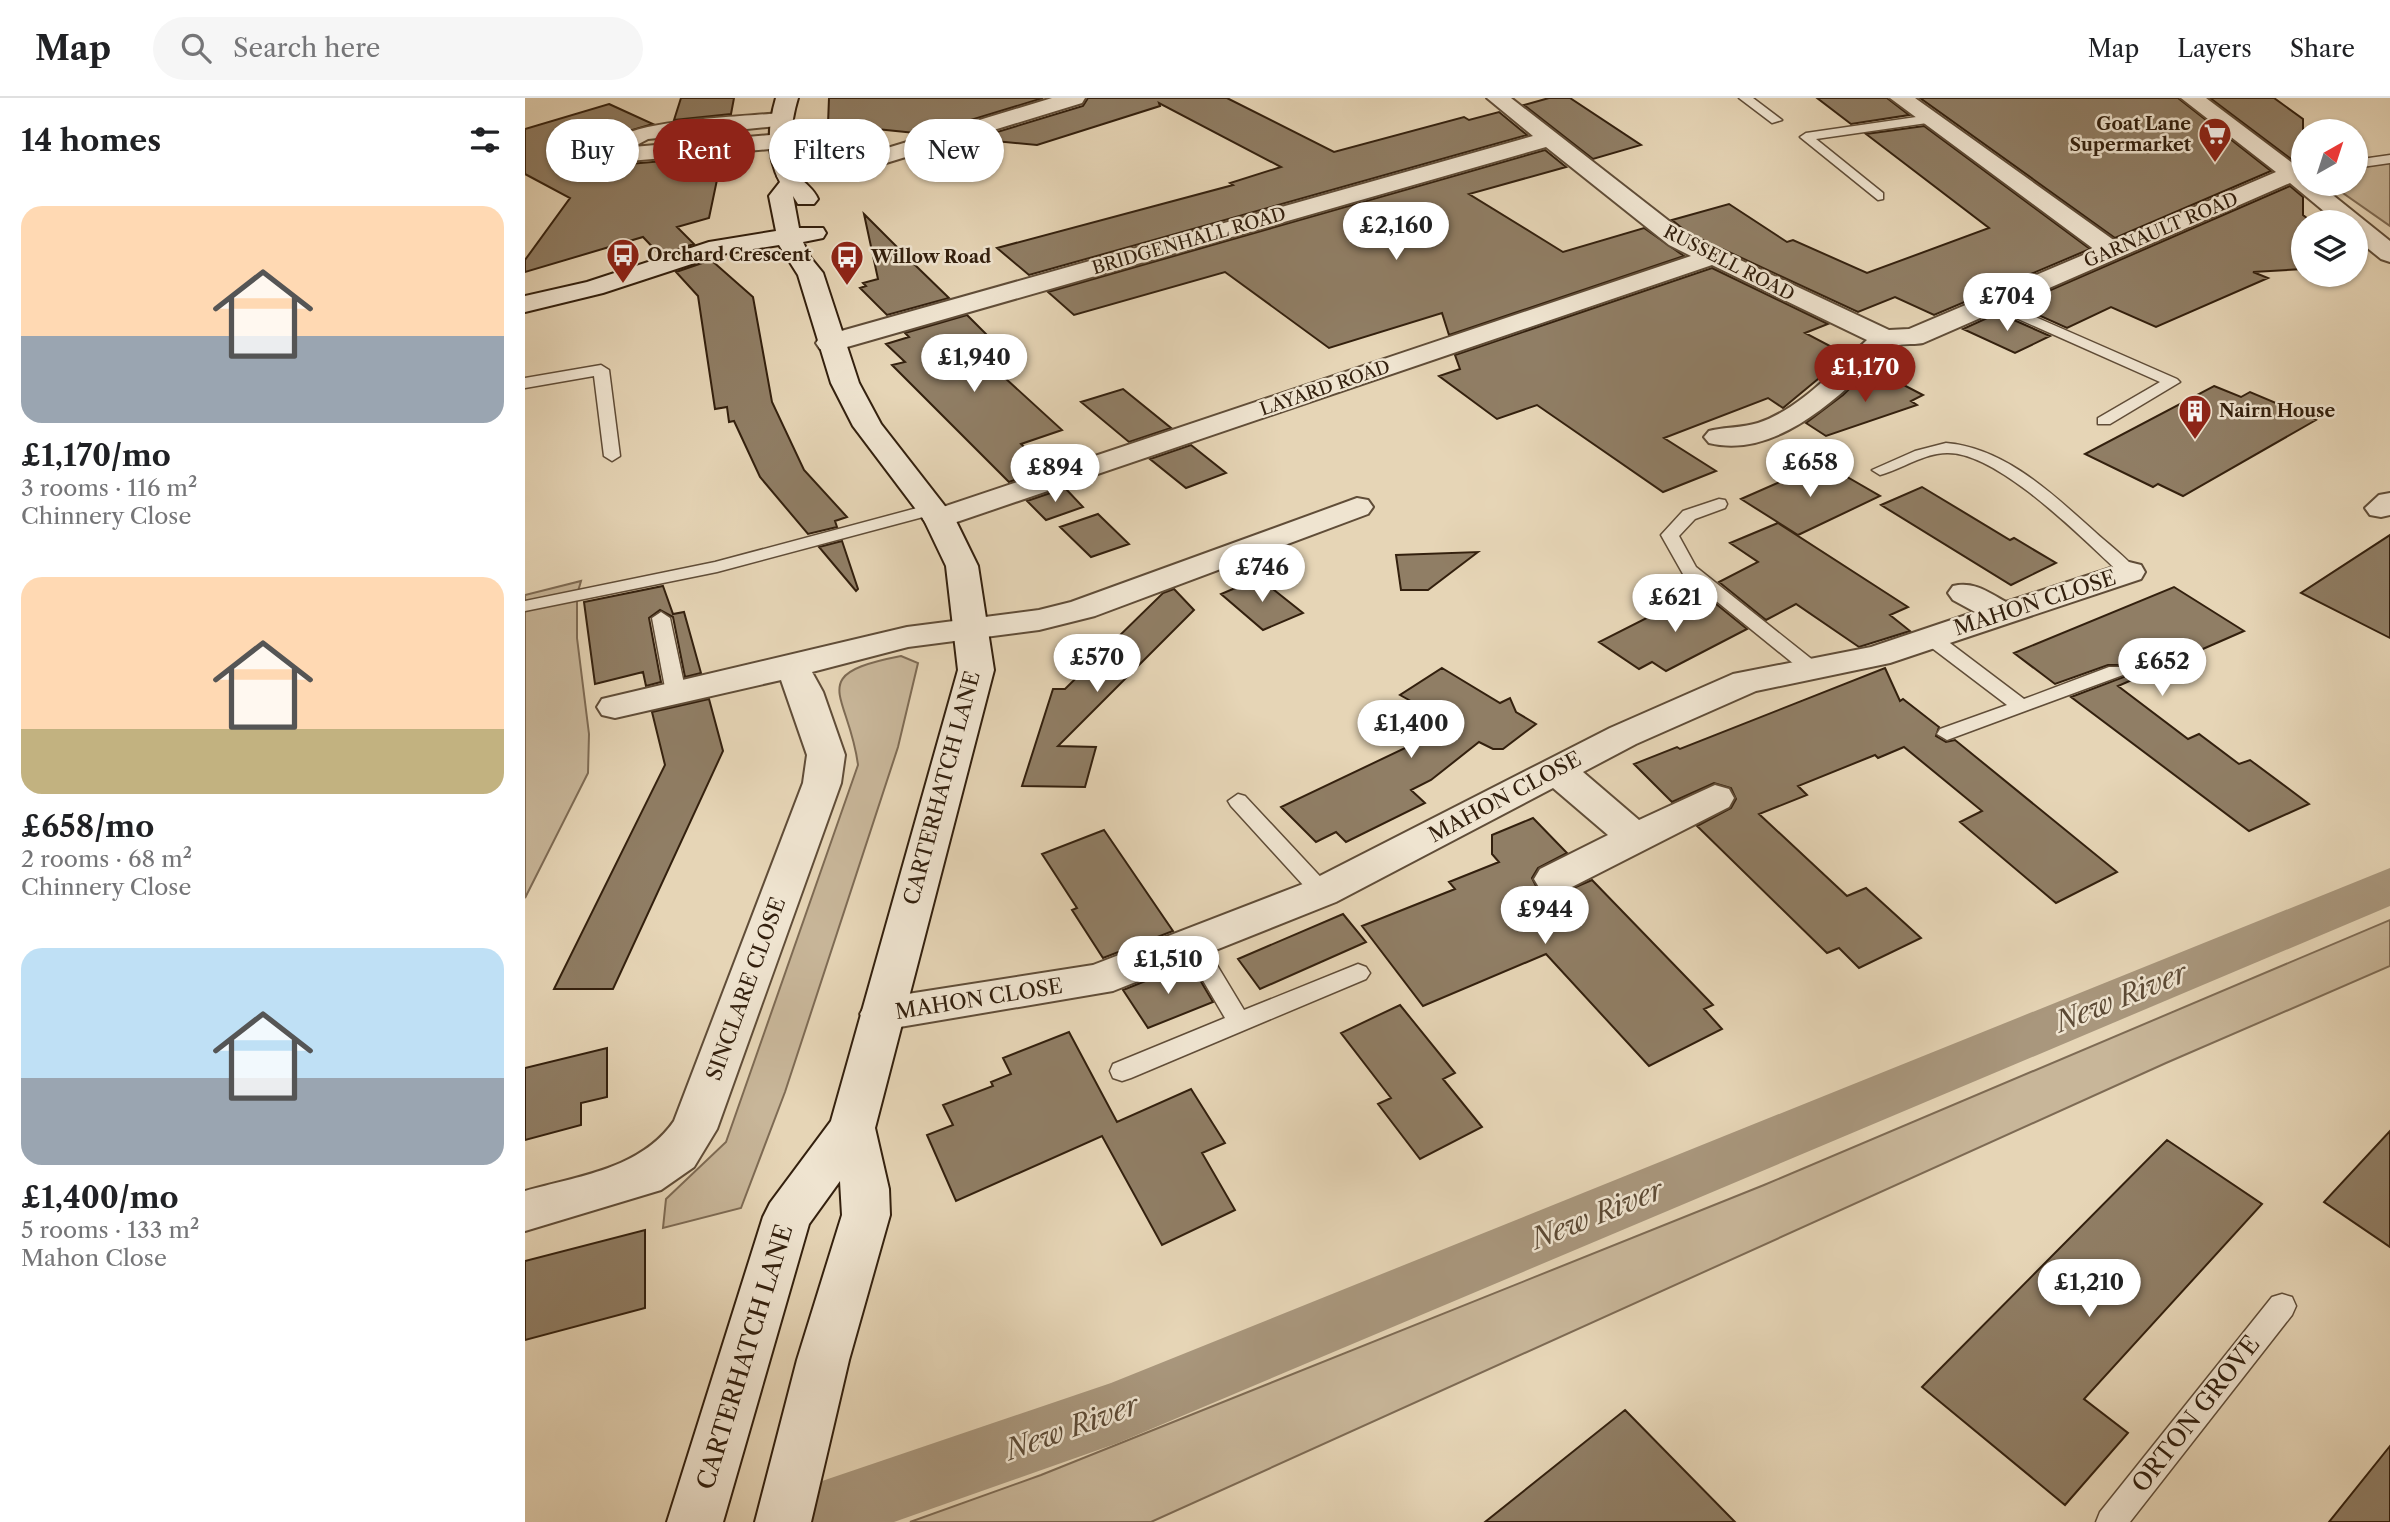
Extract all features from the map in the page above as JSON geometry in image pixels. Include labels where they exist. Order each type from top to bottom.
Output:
[{"type":"street","points":[[782,119],[787,98]]},
{"type":"street","points":[[890,154],[1074,98]]},
{"type":"street","name":"RUSSELL ROAD","points":[[1498,98],[1652,223],[1712,257],[1885,338],[1913,337]]},
{"type":"street","points":[[1901,98],[2113,252]]},
{"type":"street","points":[[2192,98],[2291,171]]},
{"type":"street","points":[[780,130],[648,154],[629,154],[621,149],[620,145],[643,133],[780,130]]},
{"type":"street","name":"BRIDGENHALL ROAD","points":[[830,343],[1548,139]]},
{"type":"street","name":"CARTERHATCH LANE","points":[[695,1522],[787,1217],[852,1128],[976,670],[962,566],[935,514],[868,426],[845,383],[830,343],[810,273],[798,264],[802,235],[781,196],[788,182]]},
{"type":"street","name":"GARNAULT ROAD","points":[[1913,337],[2113,252],[2291,182]]},
{"type":"street","points":[[2322,196],[2338,210]]},
{"type":"street","points":[[525,304],[594,288],[718,247],[802,235]]},
{"type":"street","points":[[2368,236],[2390,254]]},
{"type":"street","name":"LAYARD ROAD","points":[[935,514],[1712,257]]},
{"type":"street","points":[[1719,437],[1766,430],[1787,419],[1823,393],[1885,338]]},
{"type":"street","points":[[615,707],[907,638],[972,627],[1039,620],[1083,609],[1357,507]]},
{"type":"street","name":"MAHON CLOSE","points":[[881,1014],[1098,980],[1322,892],[1556,770],[1746,682],[1878,656],[2129,572]]},
{"type":"street","points":[[1965,593],[2003,614]]},
{"type":"street","name":"SINCLARE CLOSE","points":[[525,1211],[645,1176],[677,1154],[694,1129],[822,783],[826,755],[805,692],[791,667]]},
{"type":"street","points":[[1556,770],[1636,838]]},
{"type":"street","points":[[1554,879],[1715,798]]},
{"type":"street","name":"CARTERHATCH LANE","points":[[783,1522],[823,1360],[866,1215],[865,1189],[852,1128]]},
{"type":"lane","points":[[1750,99],[1776,120]]},
{"type":"lane","points":[[1878,195],[1806,138],[1930,119]]},
{"type":"lane","points":[[2368,162],[2390,159]]},
{"type":"lane","points":[[1992,302],[2172,382],[2104,421]]},
{"type":"lane","points":[[525,383],[601,370],[612,456]]},
{"type":"lane","points":[[1880,470],[1948,447],[1977,454],[2029,483],[2129,572]]},
{"type":"lane","points":[[1719,504],[1689,515],[1670,535],[1689,570],[1812,669]]},
{"type":"lane","points":[[525,606],[717,567],[935,514]]},
{"type":"lane","points":[[661,618],[676,693]]},
{"type":"lane","points":[[1931,638],[2022,707]]},
{"type":"lane","points":[[1947,734],[2116,671]]},
{"type":"lane","points":[[1238,801],[1322,892]]},
{"type":"lane","points":[[1192,943],[1239,1022]]},
{"type":"lane","points":[[1122,1071],[1358,973]]},
{"type":"lane","name":"ORTON GROVE","points":[[2111,1522],[2282,1306]]},
{"type":"shaded area","points":[[2390,163],[2390,226],[2347,196],[2368,196],[2368,166]]},
{"type":"shaded area","points":[[581,581],[577,595],[577,638],[589,734],[588,773],[525,898],[525,595]]},
{"type":"shaded area","points":[[901,656],[918,663],[898,747],[785,1092],[741,1208],[663,1228],[666,1199],[726,1142],[858,765],[839,691],[842,680],[852,671],[871,663]]},
{"type":"shaded area","points":[[2390,920],[2390,966],[2166,1063],[1151,1522],[910,1522],[1041,1475],[1764,1185]]},
{"type":"building","points":[[681,98],[734,98],[731,114],[674,119]]},
{"type":"building","points":[[829,98],[1043,98],[974,119],[904,119],[904,132],[890,130],[890,119],[828,119]]},
{"type":"building","points":[[1088,98],[1227,98],[1334,152],[1464,117],[1469,120],[1499,112],[1527,135],[1029,275],[997,248],[1233,185],[1230,183],[1281,167],[1159,103],[1160,106],[1037,145],[1004,142],[1004,130],[1083,106]]},
{"type":"building","points":[[1549,98],[1570,98],[1641,145],[1593,159],[1524,105]]},
{"type":"building","points":[[1817,98],[1887,98],[1909,115],[1851,124]]},
{"type":"building","points":[[1920,98],[2178,98],[2271,171],[2115,238]]},
{"type":"building","points":[[2210,98],[2274,98],[2303,119],[2291,119],[2291,159]]},
{"type":"building","points":[[609,104],[653,124],[639,128],[639,119],[559,119]]},
{"type":"building","points":[[546,123],[546,182],[639,182],[639,163],[653,162],[653,182],[717,182],[709,218],[677,227],[694,244],[660,255],[643,237],[525,272],[525,260],[570,198],[525,174],[525,129]]},
{"type":"building","points":[[1924,126],[2090,249],[1934,315],[1895,297],[1858,312],[1688,233],[1672,220],[1729,204],[1787,242],[1793,240],[1867,273],[1989,228],[1866,134]]},
{"type":"building","points":[[1545,150],[1566,167],[1469,194],[1563,252],[1644,228],[1684,256],[1449,335],[1442,313],[1329,348],[1225,272],[1074,315],[1048,292]]},
{"type":"building","points":[[2290,186],[2291,196],[2303,197],[2303,210],[2291,210],[2291,270],[2253,272],[2268,278],[2156,327],[2111,307],[2067,328],[2016,305]]},
{"type":"building","points":[[864,214],[949,298],[887,315],[860,288],[866,286],[863,283],[878,279]]},
{"type":"building","points":[[711,260],[753,297],[772,402],[804,470],[847,517],[835,521],[837,527],[808,534],[760,477],[734,421],[729,422],[727,407],[715,409],[698,296],[676,272]]},
{"type":"building","points":[[1712,268],[1828,324],[1805,333],[1847,355],[1783,408],[1768,398],[1664,438],[1716,471],[1663,492],[1537,405],[1497,419],[1439,376],[1460,369],[1455,355]]},
{"type":"building","points":[[1998,313],[2050,336],[2015,353],[1963,329]]},
{"type":"building","points":[[967,315],[992,340],[970,346],[1062,430],[1021,444],[1047,469],[1009,482],[892,365],[905,362],[886,344],[909,337],[905,333]]},
{"type":"building","points":[[1871,368],[1923,395],[1911,401],[1917,405],[1826,436],[1806,423],[1843,395]]},
{"type":"building","name":"Nairn House","points":[[2214,386],[2241,397],[2250,392],[2316,420],[2183,496],[2158,484],[2153,487],[2085,454]]},
{"type":"building","points":[[1123,389],[1171,428],[1129,442],[1081,402]]},
{"type":"building","points":[[1191,445],[1226,473],[1186,488],[1150,459]]},
{"type":"building","points":[[1823,463],[1880,496],[1798,535],[1741,499]]},
{"type":"building","points":[[1922,487],[2010,540],[2014,538],[2056,563],[2011,585],[1881,505]]},
{"type":"building","points":[[1065,488],[1083,507],[1046,520],[1027,501]]},
{"type":"building","points":[[1098,514],[1129,544],[1091,557],[1060,527]]},
{"type":"building","points":[[1778,523],[1908,607],[1890,615],[1910,631],[1859,647],[1796,604],[1766,620],[1719,582],[1758,562],[1730,543]]},
{"type":"building","points":[[2390,535],[2390,638],[2301,593]]},
{"type":"building","points":[[842,541],[858,589],[856,591],[819,547]]},
{"type":"building","points":[[1478,552],[1428,590],[1401,590],[1396,555]]},
{"type":"building","points":[[1259,578],[1303,613],[1263,630],[1221,594]]},
{"type":"building","points":[[663,586],[673,614],[684,612],[701,673],[685,677],[673,617],[660,610],[649,618],[661,682],[646,686],[643,672],[595,684],[584,602]]},
{"type":"building","points":[[2174,587],[2244,631],[2118,686],[2188,739],[2199,734],[2239,764],[2250,760],[2309,804],[2249,831],[2071,697],[2124,677],[2129,671],[2125,665],[2108,665],[2055,684],[2014,653]]},
{"type":"building","points":[[1174,589],[1194,610],[1058,746],[1096,747],[1085,787],[1022,786],[1053,689],[1065,689],[1163,593]]},
{"type":"building","points":[[1700,591],[1747,629],[1666,671],[1652,662],[1639,669],[1599,642]]},
{"type":"building","points":[[1442,668],[1500,703],[1510,698],[1516,712],[1536,724],[1503,749],[1493,749],[1479,742],[1431,780],[1411,790],[1425,803],[1346,842],[1336,832],[1316,842],[1281,807],[1443,730],[1408,712],[1418,705],[1400,695]]},
{"type":"building","points":[[1885,668],[1900,701],[1903,699],[1939,727],[1936,736],[1946,742],[1955,740],[2117,872],[2056,903],[1960,822],[1982,811],[1904,747],[1878,758],[1875,755],[1798,786],[1807,795],[1759,814],[1847,896],[1866,888],[1921,938],[1859,968],[1839,948],[1827,953],[1697,826],[1731,808],[1736,799],[1731,788],[1714,783],[1672,802],[1634,764],[1677,747],[1680,749]]},
{"type":"building","points":[[709,699],[723,751],[613,989],[554,989],[665,765],[652,712]]},
{"type":"building","points":[[1533,818],[1567,853],[1538,868],[1532,878],[1538,890],[1555,896],[1592,880],[1713,1005],[1704,1009],[1722,1029],[1649,1066],[1546,954],[1423,1006],[1362,926],[1455,889],[1449,882],[1499,862],[1492,854],[1492,835]]},
{"type":"building","points":[[1104,830],[1173,931],[1103,958],[1072,910],[1077,908],[1042,854]]},
{"type":"building","points":[[1343,914],[1366,942],[1260,989],[1238,959]]},
{"type":"building","points":[[1190,963],[1213,1002],[1148,1028],[1123,990]]},
{"type":"building","points":[[1400,1005],[1455,1073],[1443,1079],[1482,1127],[1420,1159],[1378,1104],[1391,1098],[1341,1033]]},
{"type":"building","points":[[1069,1032],[1117,1122],[1191,1089],[1225,1143],[1202,1153],[1235,1210],[1162,1245],[1102,1136],[956,1201],[927,1135],[953,1125],[943,1105],[993,1086],[991,1082],[1011,1074],[1003,1058]]},
{"type":"building","points":[[607,1048],[607,1097],[581,1103],[581,1125],[525,1140],[525,1068]]},
{"type":"building","points":[[2390,1131],[2390,1247],[2324,1202]]},
{"type":"building","points":[[2167,1140],[2262,1204],[2084,1399],[2128,1433],[2065,1505],[1922,1387]]},
{"type":"building","points":[[645,1230],[645,1308],[525,1340],[525,1261]]},
{"type":"building","points":[[1625,1410],[1735,1522],[1485,1522]]},
{"type":"building","points":[[2390,1446],[2390,1522],[2329,1522]]},
{"type":"waterway","name":"New River","points":[[797,1522],[1118,1412],[2390,886]]},
{"type":"place","name":"Goat Lane Supermarket","points":[[2215,164]]},
{"type":"place","name":"Orchard Crescent","points":[[623,285]]},
{"type":"place","name":"Willow Road","points":[[847,287]]},
{"type":"place","name":"Nairn House","points":[[2195,441]]}]
